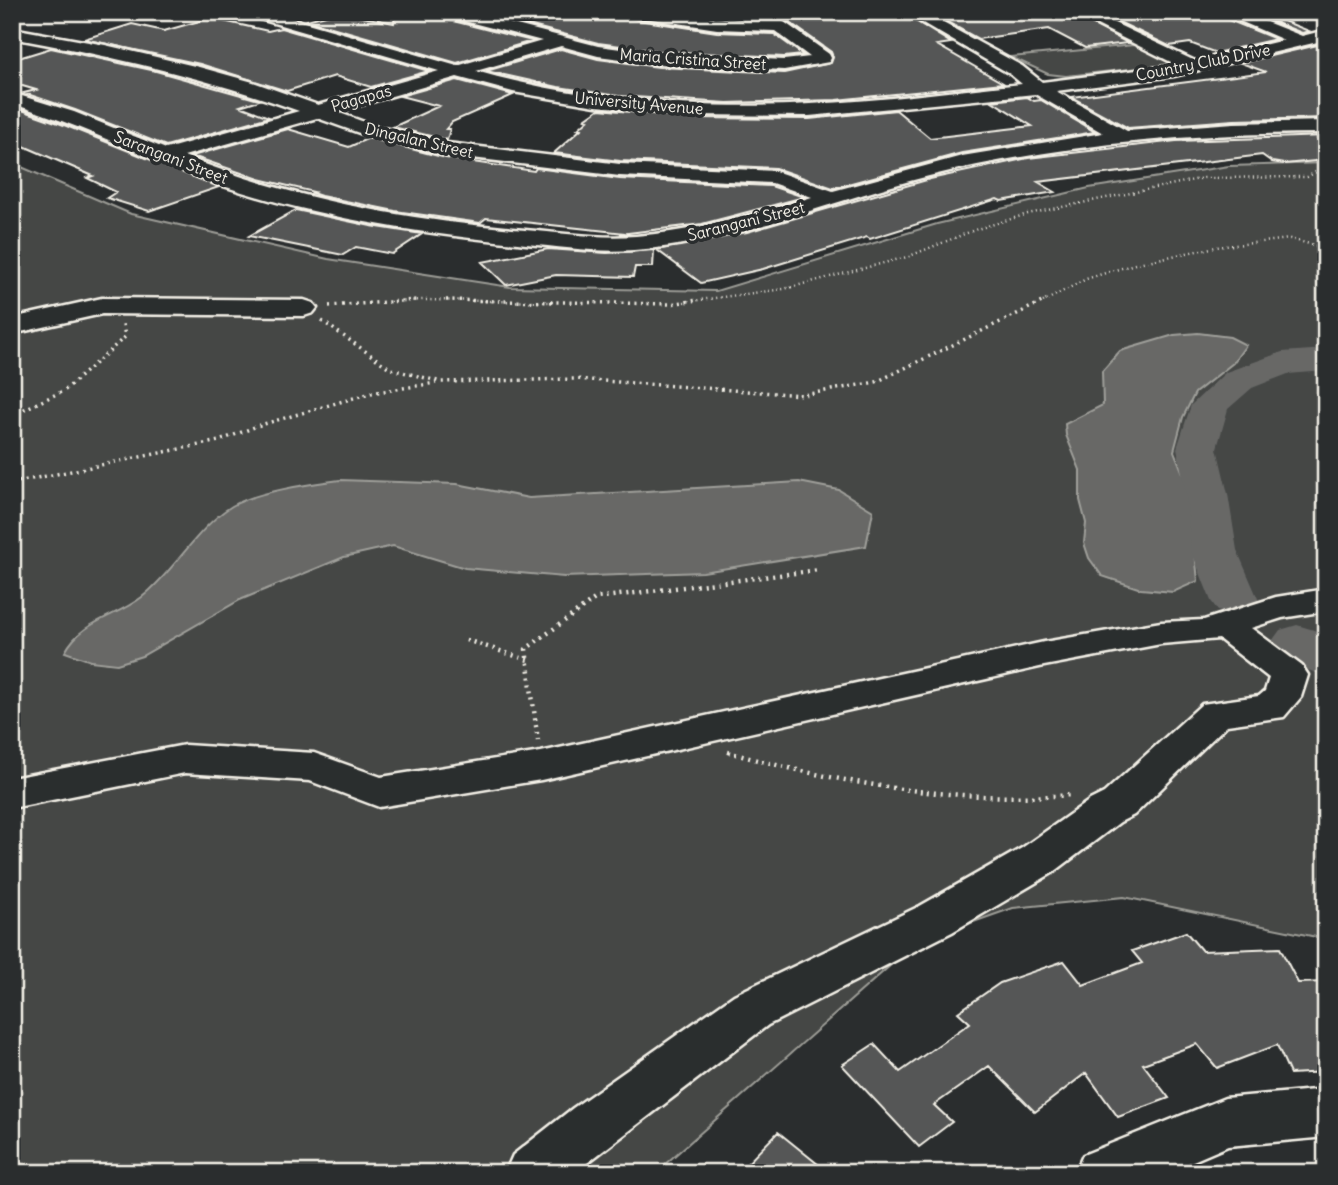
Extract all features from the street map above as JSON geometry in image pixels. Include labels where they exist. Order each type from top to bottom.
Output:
[{"type":"street","name":"University Avenue","points":[[251,12],[513,88],[596,101],[695,109],[809,110],[1038,88]]},
{"type":"street","name":"Maria Cristina Street","points":[[447,12],[598,51],[659,59],[784,65],[823,58],[760,12]]},
{"type":"street","points":[[638,12],[717,24],[779,26]]},
{"type":"street","points":[[911,12],[1016,70],[1038,88],[1124,137]]},
{"type":"street","points":[[1078,12],[1195,67]]},
{"type":"street","points":[[1226,12],[1301,41]]},
{"type":"street","name":"Dingalan Street","points":[[17,26],[247,86],[369,130],[478,154],[620,170],[775,177],[834,198]]},
{"type":"street","name":"Country Club Drive","points":[[1038,88],[1195,67],[1326,35]]},
{"type":"street","name":"Pagapas","points":[[164,156],[558,42]]},
{"type":"street","points":[[1283,46],[1318,57]]},
{"type":"street","name":"Sarangani Street","points":[[12,98],[67,114],[228,180],[337,210],[480,233],[583,242],[639,242],[704,234],[961,162],[1124,137],[1227,128],[1326,127]]},
{"type":"street","points":[[12,326],[102,306],[304,308]]},
{"type":"street","points":[[12,793],[185,759],[314,767],[379,792],[541,766],[1044,654],[1161,633],[1207,631],[1276,608],[1326,600]]},
{"type":"street","points":[[532,1173],[592,1125],[751,1010],[936,919],[1038,860],[1105,811],[1119,804],[1216,713],[1270,708],[1282,697],[1289,675],[1223,625]]},
{"type":"street","points":[[1102,1173],[1224,1122],[1324,1117]]},
{"type":"path","points":[[304,308],[423,300],[670,304],[784,289],[907,257],[977,229],[1028,214],[1204,178],[1307,177],[1326,166]]},
{"type":"path","points":[[12,483],[219,441],[257,426],[371,393],[441,382],[575,379],[803,395],[876,382],[1015,317],[1086,279],[1138,263],[1216,247],[1290,239],[1326,248]]},
{"type":"path","points":[[12,415],[65,390],[125,337],[123,320],[102,306]]},
{"type":"path","points":[[304,308],[391,369],[441,382]]},
{"type":"path","points":[[541,766],[526,649],[596,598],[819,570]]},
{"type":"path","points":[[466,640],[528,660]]},
{"type":"path","points":[[686,734],[711,747],[757,761],[888,787],[1035,800],[1074,795]]},
{"type":"shaded area","points":[[1134,45],[1171,61],[1167,65],[1066,76],[1048,74],[1011,57]]},
{"type":"shaded area","points":[[12,163],[131,214],[328,259],[510,287],[716,291],[937,224],[1089,188],[1229,166],[1326,163],[1326,939],[1124,897],[1013,908],[917,942],[655,1173],[12,1173]]},
{"type":"shaded area","points":[[1198,333],[1230,337],[1246,345],[1233,363],[1195,393],[1183,417],[1174,451],[1188,486],[1198,581],[1173,592],[1141,589],[1102,576],[1089,558],[1084,543],[1086,523],[1080,500],[1080,470],[1066,435],[1065,424],[1103,405],[1102,371],[1120,351],[1174,335]]},
{"type":"shaded area","points":[[340,480],[457,484],[529,498],[799,482],[839,490],[873,511],[866,546],[703,572],[564,577],[465,568],[393,546],[344,557],[240,600],[142,656],[117,664],[91,661],[65,652],[80,633],[132,604],[154,587],[197,537],[232,506],[270,492]]},
{"type":"building","points":[[337,12],[394,23],[395,12],[438,12],[441,18],[532,41],[457,63],[307,20]]},
{"type":"building","points":[[477,12],[612,12],[638,20],[717,32],[774,34],[803,55],[784,57],[659,51],[598,43]]},
{"type":"building","points":[[775,12],[901,12],[951,43],[937,45],[1003,83],[836,100],[727,103],[618,96],[558,87],[486,71],[561,49],[598,59],[659,67],[784,73],[831,63],[831,52]]},
{"type":"building","points":[[929,12],[1069,12],[1128,43],[1085,48],[1049,29],[978,39]]},
{"type":"building","points":[[1098,12],[1209,12],[1276,39],[1216,53],[1190,43],[1169,46]]},
{"type":"building","points":[[1249,12],[1261,12],[1309,31],[1302,33]]},
{"type":"building","points":[[210,18],[268,31],[281,28],[429,71],[371,87],[335,76],[287,91],[200,64],[84,39],[132,24],[164,31]]},
{"type":"building","points":[[1326,43],[1326,118],[1234,120],[1128,128],[1071,97],[1266,72],[1241,63]]},
{"type":"building","points":[[51,48],[156,71],[259,100],[240,106],[269,117],[166,146],[24,93],[36,90],[12,83],[12,60]]},
{"type":"building","points":[[457,80],[513,95],[452,122],[446,129],[450,129],[447,140],[393,127],[439,106],[400,96]]},
{"type":"building","points":[[1027,97],[1034,101],[1041,100],[1095,132],[962,153],[833,188],[775,168],[620,161],[554,153],[581,129],[578,129],[588,120],[585,119],[599,109],[695,118],[809,119],[896,110],[930,138],[1032,126],[992,101]]},
{"type":"building","points":[[19,109],[219,187],[149,211],[107,198],[116,192],[87,178],[93,176],[12,141],[12,111]]},
{"type":"building","points":[[288,129],[349,147],[369,138],[446,158],[534,171],[536,168],[620,179],[771,186],[804,197],[702,224],[620,234],[625,233],[486,218],[480,223],[395,211],[321,196],[259,179],[192,156]]},
{"type":"building","points":[[1326,136],[1326,160],[1284,164],[1272,162],[1262,155],[1038,182],[1055,192],[1001,201],[997,199],[870,239],[867,237],[763,269],[701,283],[657,250],[747,232],[930,179],[1028,158],[1176,141]]},
{"type":"building","points":[[296,210],[422,234],[392,254],[356,247],[343,255],[249,236]]},
{"type":"building","points":[[548,249],[607,253],[654,250],[653,267],[635,267],[633,277],[556,275],[506,285],[482,262]]},
{"type":"building","points":[[1186,932],[1202,951],[1280,948],[1298,983],[1326,982],[1326,1072],[1290,1074],[1277,1045],[1217,1068],[1197,1044],[1143,1064],[1169,1098],[1118,1117],[1086,1073],[1035,1112],[989,1066],[934,1105],[952,1122],[919,1147],[842,1065],[874,1044],[900,1072],[970,1023],[958,1012],[1000,983],[1064,961],[1083,985],[1142,963],[1132,951]]},
{"type":"building","points":[[778,1132],[829,1173],[738,1173]]},
{"type":"waterway","points":[[1235,601],[1214,550],[1207,494],[1197,448],[1210,405],[1239,380],[1282,363],[1326,360]]},
{"type":"waterway","points":[[1297,641],[1326,660]]}]
